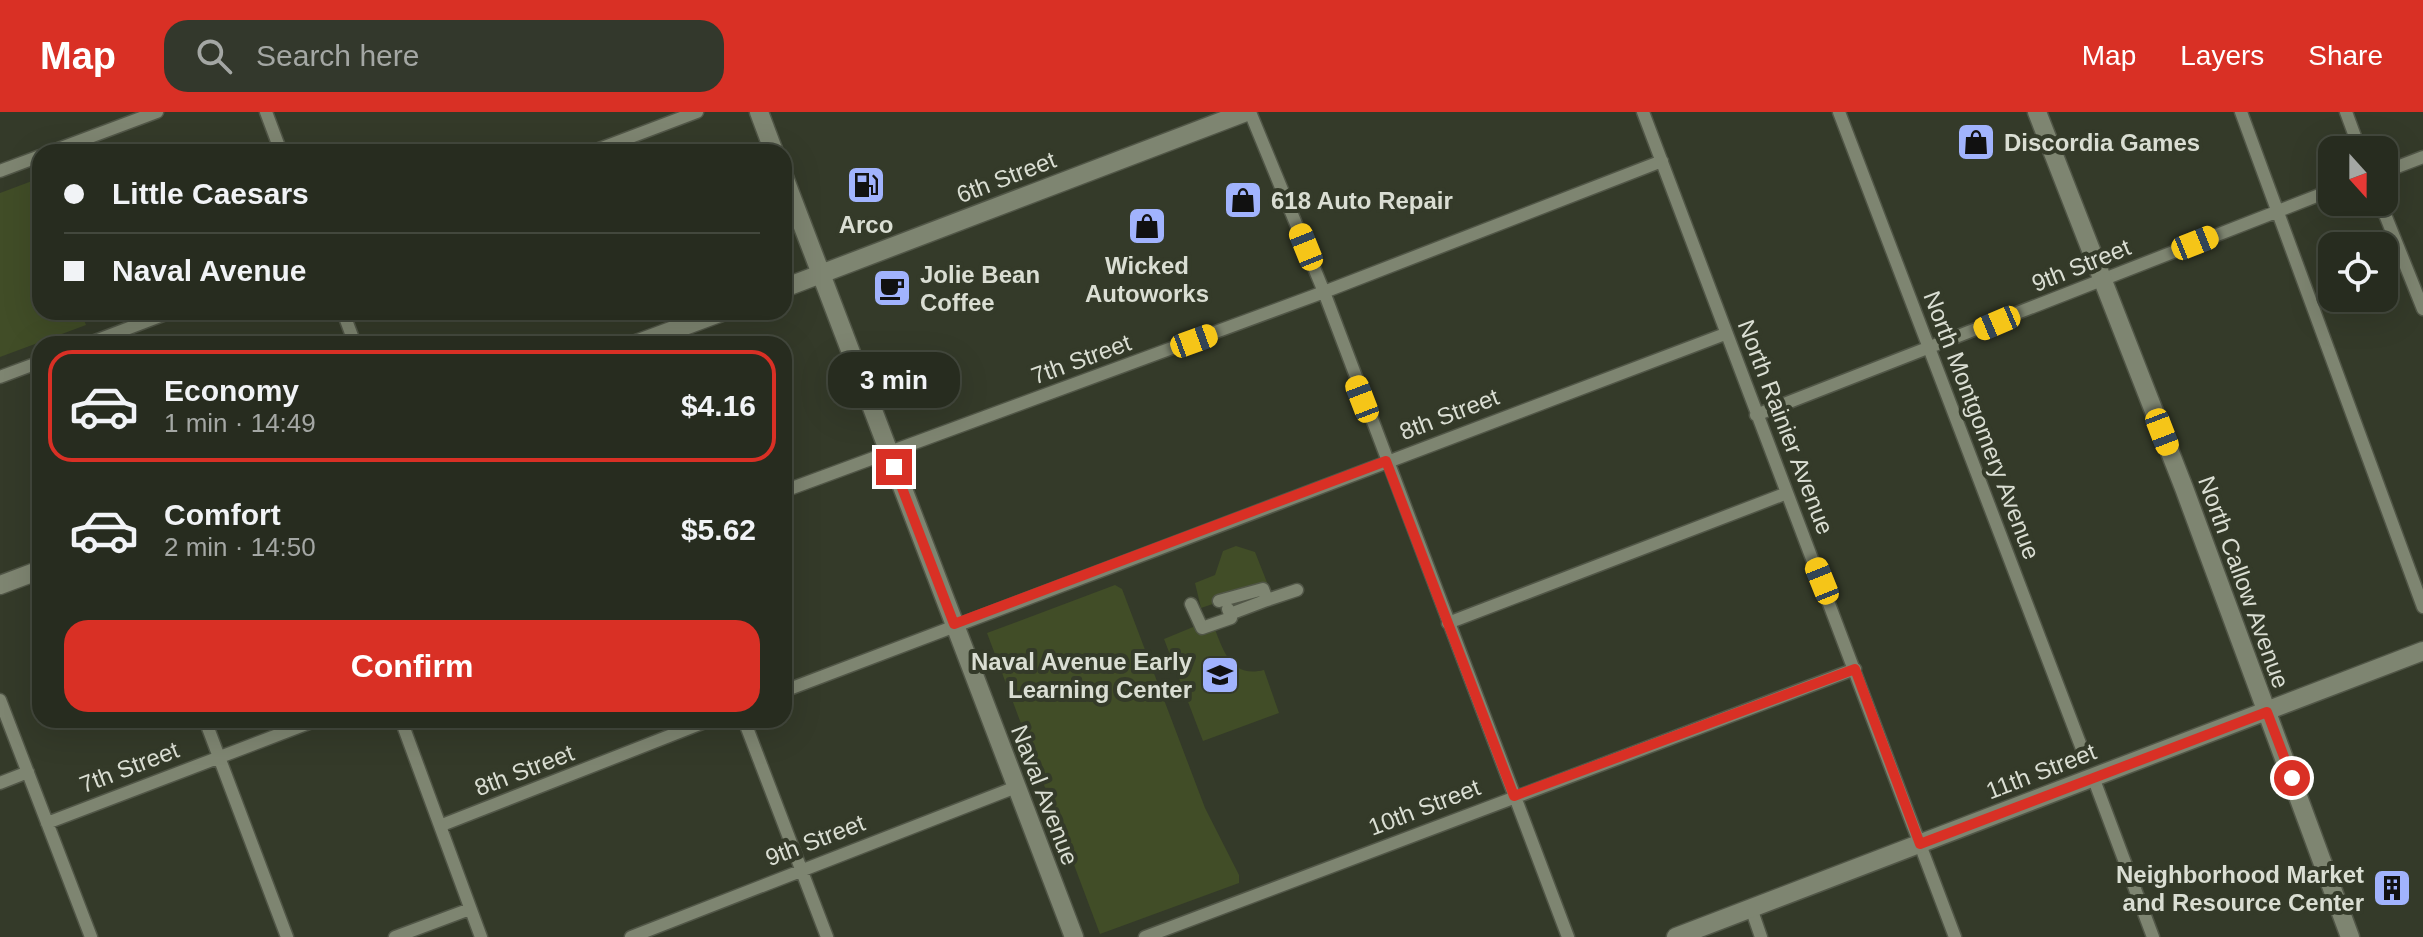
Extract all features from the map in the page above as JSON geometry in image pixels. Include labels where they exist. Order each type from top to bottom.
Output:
[{"type":"street","points":[[71,144],[157,112]]},
{"type":"street","points":[[266,112],[278,144]]},
{"type":"street","points":[[612,144],[697,112]]},
{"type":"street","points":[[759,112],[771,144]]},
{"type":"street","points":[[1248,112],[1324,292],[1568,937]]},
{"type":"street","name":"6th Street","points":[[792,285],[1248,112]]},
{"type":"street","name":"North Rainier Avenue","points":[[1643,112],[1955,937]]},
{"type":"street","name":"North Montgomery Avenue","points":[[1839,112],[2084,754]]},
{"type":"street","name":"North Callow Avenue","points":[[2037,112],[2350,937]]},
{"type":"street","points":[[2241,112],[2423,607]]},
{"type":"street","points":[[2346,112],[2355,136]]},
{"type":"street","points":[[2398,167],[2423,157]]},
{"type":"street","points":[[0,171],[32,159]]},
{"type":"street","name":"7th Street","points":[[792,488],[1324,292],[1662,161]]},
{"type":"street","name":"9th Street","points":[[1756,415],[2318,195]]},
{"type":"street","name":"Naval Avenue","points":[[792,198],[1074,937]]},
{"type":"street","points":[[2386,216],[2423,309]]},
{"type":"street","points":[[108,336],[150,320]]},
{"type":"street","points":[[658,336],[700,320]]},
{"type":"street","name":"8th Street","points":[[792,688],[1725,334]]},
{"type":"street","points":[[0,377],[32,365]]},
{"type":"street","points":[[1448,623],[1787,493]]},
{"type":"street","points":[[0,585],[32,573]]},
{"type":"street","points":[[1191,604],[1202,628],[1231,618],[1225,606],[1267,600],[1297,590]]},
{"type":"street","name":"11th Street","points":[[1676,937],[2423,651]]},
{"type":"street","name":"10th Street","points":[[1145,937],[1855,669]]},
{"type":"street","points":[[0,700],[91,937]]},
{"type":"street","points":[[208,728],[287,937]]},
{"type":"street","name":"7th Street","points":[[47,823],[294,728]]},
{"type":"street","points":[[404,728],[481,937]]},
{"type":"street","name":"8th Street","points":[[442,825],[690,728]]},
{"type":"street","points":[[747,728],[827,937]]},
{"type":"street","points":[[0,783],[28,772]]},
{"type":"street","points":[[2093,777],[2153,937]]},
{"type":"street","name":"9th Street","points":[[631,937],[1016,787]]},
{"type":"street","points":[[1751,908],[1761,937]]},
{"type":"street","points":[[395,937],[470,909]]},
{"type":"green space","points":[[32,181],[32,320],[84,320],[86,325],[56,336],[32,336],[32,345],[0,357],[0,193]]},
{"type":"green space","points":[[1236,546],[1255,552],[1268,585],[1201,608],[1195,583],[1215,575],[1223,551]]},
{"type":"green space","points":[[1115,585],[1122,589],[1205,808],[1239,875],[1239,883],[1100,934],[987,633]]},
{"type":"green space","points":[[1198,625],[1214,627],[1226,654],[1236,667],[1264,670],[1279,713],[1203,741],[1164,639]]},
{"type":"place","name":"Discordia Games","points":[[1976,142]]},
{"type":"place","name":"Arco","points":[[866,185]]},
{"type":"place","name":"618 Auto Repair","points":[[1243,200]]},
{"type":"place","name":"Wicked Autoworks","points":[[1147,226]]},
{"type":"place","name":"Jolie Bean Coffee","points":[[892,288]]},
{"type":"place","name":"Naval Avenue Early Learning Center","points":[[1220,675]]},
{"type":"place","name":"Neighborhood Market and Resource Center","points":[[2392,888]]},
{"type":"route","points":[[894,467],[954,624],[1386,461],[1514,796],[1855,669],[1920,844],[2267,712],[2292,778]]}]
